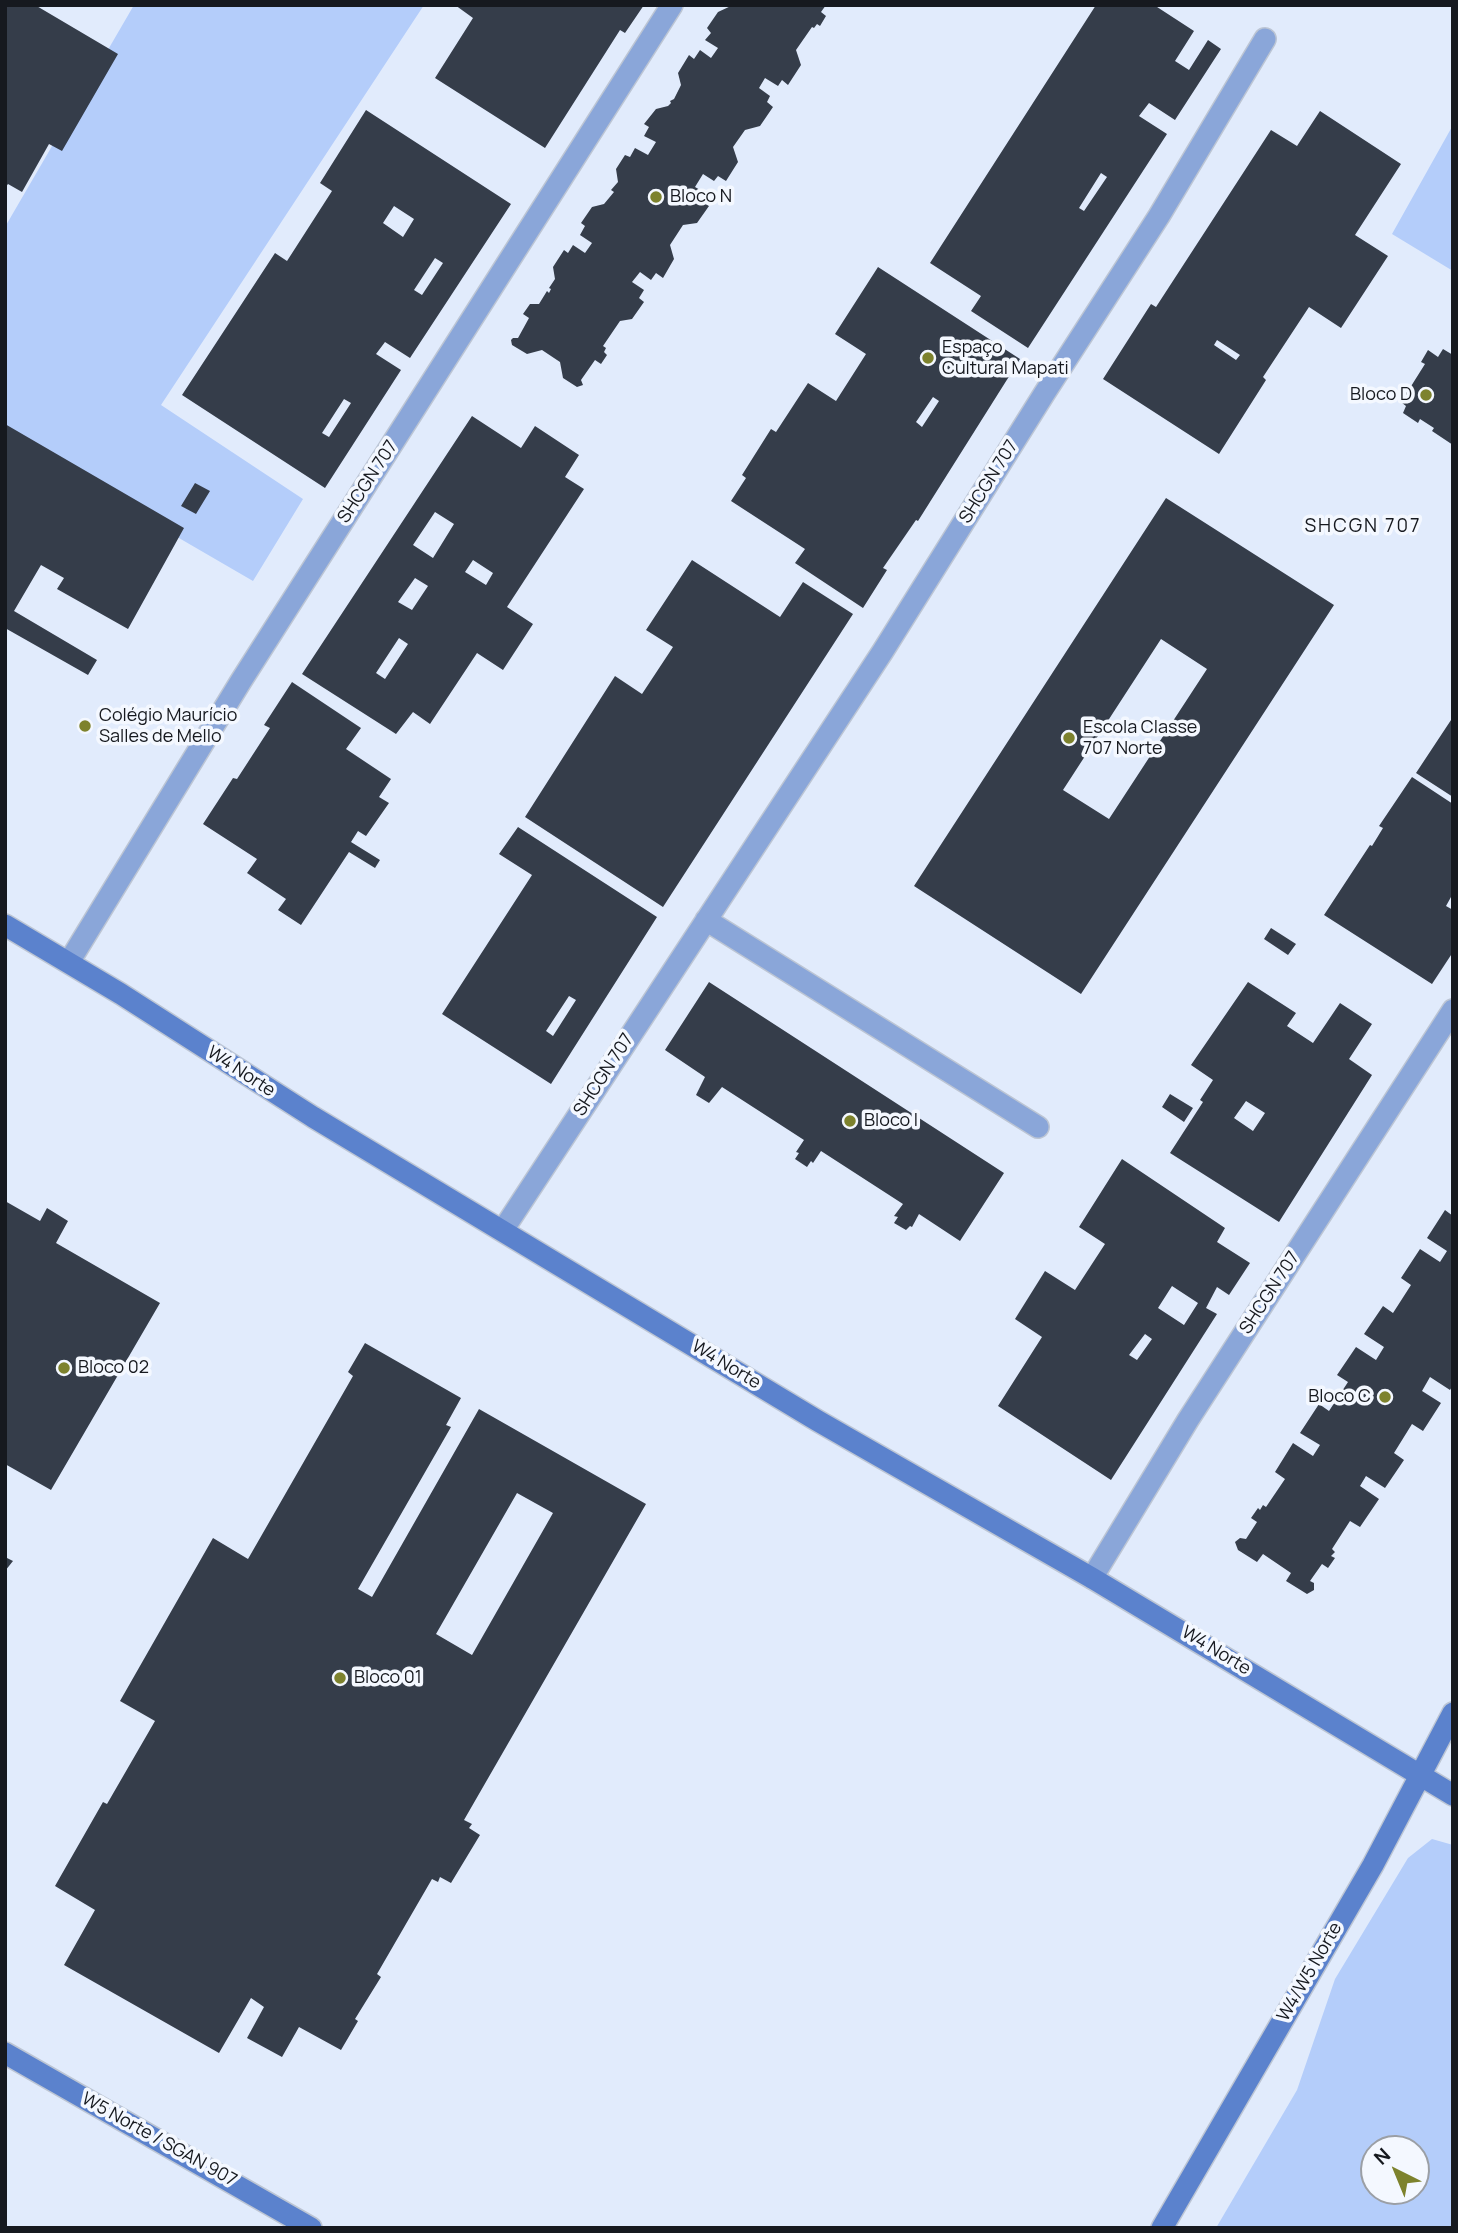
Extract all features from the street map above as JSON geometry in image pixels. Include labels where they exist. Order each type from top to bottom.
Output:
[{"type":"main road","name":"W4 Norte","points":[[5,925],[69,962],[279,1097],[818,1421],[1092,1578],[1453,1795]]},
{"type":"main road","name":"W4/W5 Norte","points":[[1162,2227],[1373,1865],[1453,1713]]},
{"type":"main road","name":"W5 Norte / SGAN 907","points":[[5,2053],[311,2228]]},
{"type":"street","name":"SHCGN 707","points":[[69,962],[248,670],[672,5]]},
{"type":"street","name":"SHCGN 707","points":[[503,1230],[883,651],[1158,216],[1265,39]]},
{"type":"street","points":[[706,920],[1038,1127]]},
{"type":"street","name":"SHCGN 707","points":[[1092,1578],[1188,1420],[1453,1010]]},
{"type":"shaded area","points":[[134,5],[424,5],[161,405],[303,499],[253,581],[5,437],[5,227]]},
{"type":"shaded area","points":[[1453,125],[1453,271],[1392,234]]},
{"type":"shaded area","points":[[1432,1839],[1453,1845],[1453,2228],[1216,2228],[1297,2090],[1335,1979],[1408,1858]]},
{"type":"building","points":[[5,5],[35,5],[118,54],[62,151],[49,144],[22,192],[8,184],[5,188]]},
{"type":"building","points":[[455,5],[644,5],[625,33],[620,30],[545,148],[435,78],[473,18]]},
{"type":"building","name":"Bloco N","points":[[733,5],[826,5],[821,12],[826,16],[820,26],[817,24],[812,27],[796,50],[801,65],[788,85],[782,80],[778,86],[765,78],[759,88],[770,96],[767,102],[773,107],[760,126],[745,130],[733,147],[738,162],[726,181],[718,176],[714,181],[703,174],[695,187],[707,194],[702,202],[709,206],[697,223],[683,225],[670,245],[674,259],[663,278],[656,273],[651,280],[640,272],[632,282],[644,290],[639,298],[644,302],[632,319],[620,321],[603,346],[607,355],[601,364],[595,360],[581,380],[583,385],[577,387],[563,378],[560,362],[542,350],[527,354],[512,345],[511,340],[518,338],[529,318],[523,314],[530,304],[539,304],[547,291],[549,293],[555,279],[553,267],[564,250],[568,253],[573,245],[585,253],[592,243],[580,235],[585,226],[581,223],[592,207],[604,204],[614,192],[611,190],[618,182],[616,169],[625,155],[630,157],[635,148],[648,155],[656,142],[644,136],[649,127],[644,124],[656,109],[668,106],[674,99],[681,85],[678,73],[689,55],[694,59],[700,50],[711,58],[718,48],[705,40],[711,33],[707,28],[718,12]]},
{"type":"building","points":[[1096,5],[1154,5],[1194,31],[1175,61],[1189,70],[1208,40],[1221,49],[1175,120],[1149,103],[1139,116],[1167,134],[1028,348],[971,311],[981,296],[930,263]],"holes":[[[1101,173],[1107,177],[1084,211],[1079,208]]]},
{"type":"building","points":[[366,110],[511,204],[410,358],[385,342],[376,354],[401,370],[325,488],[182,395],[275,253],[287,261],[332,191],[320,183]],"holes":[[[394,206],[414,219],[403,237],[383,223]],[[435,258],[443,263],[422,295],[414,290]],[[344,399],[351,403],[329,437],[322,433]]]},
{"type":"building","points":[[1320,111],[1401,164],[1355,235],[1388,256],[1341,328],[1309,307],[1263,377],[1266,380],[1219,454],[1103,379],[1151,304],[1156,307],[1271,130],[1297,146]],"holes":[[[1217,340],[1240,355],[1236,360],[1214,345]]]},
{"type":"building","points":[[878,267],[1020,359],[918,521],[916,520],[883,568],[887,570],[863,608],[795,563],[805,549],[731,501],[746,478],[742,475],[771,429],[776,432],[808,383],[836,401],[866,354],[835,334]],"holes":[[[933,397],[939,401],[922,427],[916,422]]]},
{"type":"building","name":"Bloco D","points":[[1443,349],[1453,355],[1453,445],[1420,419],[1418,423],[1403,413],[1406,406],[1397,399],[1404,389],[1408,391],[1425,364],[1421,362],[1428,350],[1438,357]]},
{"type":"building","points":[[472,416],[521,448],[535,426],[579,455],[565,477],[584,489],[507,607],[533,624],[503,670],[477,653],[430,724],[413,712],[396,734],[302,674]],"holes":[[[435,512],[454,524],[433,558],[413,545]],[[473,560],[493,573],[486,585],[465,572]],[[415,578],[428,586],[412,610],[398,602]],[[399,638],[408,644],[385,679],[376,673]]]},
{"type":"building","points":[[5,424],[184,528],[128,629],[57,589],[64,578],[41,565],[14,611],[97,660],[88,675],[5,628]]},
{"type":"building","points":[[195,483],[210,491],[196,514],[181,506]]},
{"type":"building","points":[[1166,498],[1334,605],[1081,994],[914,886]],"holes":[[[1161,639],[1207,669],[1109,819],[1063,790]]]},
{"type":"building","points":[[692,560],[780,617],[803,582],[853,614],[663,907],[525,817],[615,676],[642,694],[673,647],[646,630]]},
{"type":"building","points":[[292,682],[361,728],[346,749],[391,779],[379,797],[389,803],[366,836],[358,831],[351,842],[380,860],[375,868],[349,852],[301,925],[278,910],[286,899],[247,873],[257,859],[203,824],[233,778],[237,779],[270,728],[264,725]]},
{"type":"building","points":[[1453,717],[1453,797],[1416,773]]},
{"type":"building","points":[[1412,777],[1453,804],[1453,898],[1451,897],[1446,906],[1453,910],[1453,952],[1432,984],[1324,915],[1370,845],[1372,846],[1383,828],[1379,826]]},
{"type":"building","points":[[518,827],[657,917],[551,1084],[442,1014],[532,875],[499,854]],"holes":[[[569,996],[576,1000],[553,1036],[546,1031]]]},
{"type":"building","points":[[1271,928],[1296,944],[1288,955],[1264,939]]},
{"type":"building","name":"Bloco I","points":[[709,982],[1004,1173],[960,1241],[919,1214],[912,1227],[906,1230],[894,1223],[898,1217],[894,1216],[903,1204],[821,1151],[807,1167],[795,1159],[804,1140],[722,1087],[709,1103],[696,1095],[705,1077],[665,1050]]},
{"type":"building","points":[[1248,982],[1296,1013],[1287,1026],[1313,1043],[1340,1003],[1372,1024],[1349,1059],[1372,1075],[1279,1222],[1170,1153],[1203,1102],[1200,1100],[1213,1080],[1191,1065]],"holes":[[[1246,1101],[1265,1113],[1253,1131],[1234,1118]]]},
{"type":"building","points":[[1170,1094],[1193,1108],[1184,1122],[1162,1107]]},
{"type":"building","points":[[1122,1159],[1225,1228],[1217,1242],[1250,1263],[1229,1295],[1217,1287],[1206,1308],[1217,1314],[1111,1480],[998,1406],[1042,1337],[1015,1319],[1045,1271],[1075,1290],[1105,1244],[1079,1227]],"holes":[[[1172,1286],[1198,1303],[1184,1325],[1158,1308]],[[1145,1334],[1152,1339],[1137,1360],[1129,1355]]]},
{"type":"building","name":"Bloco 02","points":[[5,1201],[40,1221],[47,1208],[68,1221],[56,1243],[160,1303],[51,1490],[5,1464]]},
{"type":"building","name":"Bloco C","points":[[1445,1210],[1453,1216],[1453,1385],[1450,1390],[1430,1377],[1422,1391],[1441,1403],[1423,1431],[1412,1424],[1394,1453],[1404,1460],[1385,1488],[1366,1476],[1360,1486],[1379,1499],[1360,1527],[1350,1521],[1332,1549],[1335,1552],[1331,1556],[1335,1558],[1328,1568],[1322,1564],[1310,1581],[1314,1583],[1314,1590],[1307,1594],[1286,1581],[1291,1573],[1263,1554],[1257,1562],[1238,1550],[1235,1542],[1240,1538],[1246,1539],[1257,1522],[1251,1518],[1258,1508],[1260,1510],[1263,1505],[1266,1507],[1285,1479],[1275,1472],[1293,1443],[1313,1456],[1320,1445],[1300,1433],[1319,1404],[1329,1411],[1348,1382],[1337,1375],[1356,1347],[1376,1360],[1384,1347],[1364,1334],[1383,1306],[1393,1313],[1411,1285],[1401,1278],[1420,1249],[1440,1262],[1447,1251],[1427,1238]]},
{"type":"building","name":"Bloco 01","points":[[365,1343],[461,1398],[446,1425],[451,1427],[358,1589],[372,1597],[479,1409],[646,1504],[464,1820],[472,1824],[469,1828],[480,1835],[451,1883],[440,1877],[438,1882],[432,1879],[377,1974],[381,1977],[355,2019],[358,2021],[341,2050],[299,2027],[282,2057],[247,2038],[264,2007],[251,1998],[219,2053],[64,1965],[95,1910],[55,1886],[103,1802],[107,1804],[155,1721],[120,1701],[213,1538],[248,1559],[353,1376],[348,1372]],"holes":[[[517,1493],[553,1513],[472,1655],[436,1634]]]},
{"type":"building","points":[[5,1557],[13,1561],[5,1571]]},
{"type":"place","name":"Bloco N","points":[[656,197]]},
{"type":"place","name":"Espaço Cultural Mapati","points":[[928,358]]},
{"type":"place","name":"Bloco D","points":[[1426,395]]},
{"type":"place","name":"Colégio Maurício Salles de Mello","points":[[85,726]]},
{"type":"place","name":"Escola Classe 707 Norte","points":[[1069,738]]},
{"type":"place","name":"Bloco I","points":[[850,1121]]},
{"type":"place","name":"Bloco 02","points":[[64,1368]]},
{"type":"place","name":"Bloco C","points":[[1385,1397]]},
{"type":"place","name":"Bloco 01","points":[[340,1678]]},
{"type":"district","name":"SHCGN 707","points":[[1363,527]]}]
